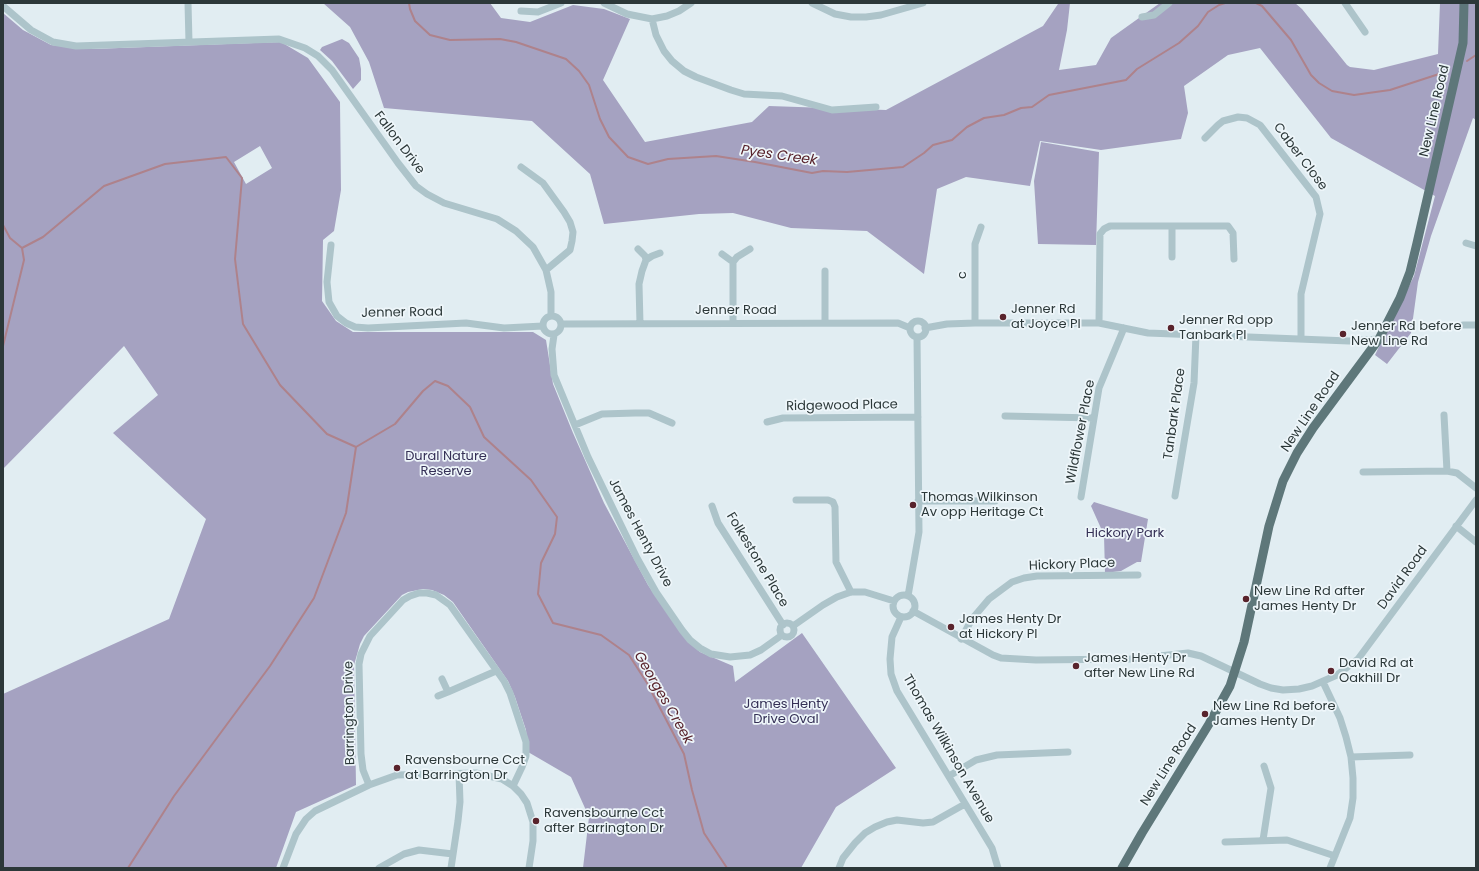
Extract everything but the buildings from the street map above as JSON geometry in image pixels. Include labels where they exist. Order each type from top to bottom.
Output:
[{"type":"main road","name":"New Line Road","points":[[1122,868],[1209,724],[1224,697],[1234,673],[1244,642],[1269,526],[1283,481],[1297,453],[1313,428],[1379,339],[1400,298],[1410,272],[1463,43],[1464,3]]},
{"type":"street","points":[[188,3],[189,42]]},
{"type":"street","points":[[521,11],[538,12],[561,3]]},
{"type":"street","points":[[604,3],[627,14],[652,20],[679,12],[691,3]]},
{"type":"street","points":[[812,3],[835,14],[866,17],[881,15],[923,3]]},
{"type":"street","points":[[1142,17],[1154,15],[1169,3]]},
{"type":"street","points":[[1345,3],[1365,32]]},
{"type":"street","name":"Fallon Drive","points":[[3,6],[31,30],[53,42],[76,46],[279,39],[305,48],[318,56],[332,70],[416,186],[444,203],[497,220],[516,231],[533,247],[546,270],[551,292],[551,316]]},
{"type":"street","points":[[652,20],[656,35],[664,51],[672,61],[690,74],[716,85],[744,94],[782,96],[832,110],[876,107]]},
{"type":"street","name":"Caber Close","points":[[1205,138],[1223,121],[1238,117],[1247,118],[1260,125],[1316,197],[1320,214],[1301,294],[1301,339]]},
{"type":"street","points":[[521,167],[543,183],[564,212],[570,222],[573,232],[570,250],[546,270]]},
{"type":"street","points":[[1100,322],[1100,234],[1104,229],[1110,226],[1228,226],[1233,233],[1234,259]]},
{"type":"street","points":[[1172,226],[1172,257]]},
{"type":"street","name":"c","points":[[975,323],[975,244],[981,227]]},
{"type":"street","points":[[1466,243],[1476,246]]},
{"type":"street","name":"Jenner Road","points":[[331,245],[327,282],[329,302],[338,316],[346,323],[355,327],[368,328],[466,324],[504,328],[543,326]]},
{"type":"street","points":[[638,249],[645,256],[646,260],[639,284],[640,324]]},
{"type":"street","points":[[733,323],[733,262],[737,257],[750,249]]},
{"type":"street","points":[[646,260],[660,253]]},
{"type":"street","points":[[722,254],[733,262]]},
{"type":"street","points":[[825,271],[825,323]]},
{"type":"street","points":[[551,316],[559,319],[562,324],[561,330],[554,335],[548,334],[543,326],[546,318],[551,316]]},
{"type":"street","points":[[917,322],[922,323],[925,328],[924,334],[917,337],[911,333],[910,328],[913,323],[917,322]]},
{"type":"street","points":[[925,328],[947,324],[975,323],[1100,322],[1148,333],[1349,341],[1379,339]]},
{"type":"street","name":"Jenner Road","points":[[562,324],[898,323],[910,328]]},
{"type":"street","points":[[1463,325],[1476,325]]},
{"type":"street","name":"Wildflower Place","points":[[1081,497],[1100,388],[1124,328]]},
{"type":"street","name":"James Henty Drive","points":[[554,335],[552,349],[554,375],[610,505],[656,592],[690,640],[711,654],[739,657],[750,655],[761,650],[782,636]]},
{"type":"street","name":"Tanbark Place","points":[[1175,496],[1194,383],[1196,335]]},
{"type":"street","points":[[908,596],[919,532],[917,337]]},
{"type":"street","points":[[574,424],[602,414],[635,413],[649,413],[672,423]]},
{"type":"street","points":[[1444,415],[1447,471]]},
{"type":"street","points":[[1005,416],[1094,418]]},
{"type":"street","name":"Ridgewood Place","points":[[767,422],[783,418],[918,417]]},
{"type":"street","points":[[1363,472],[1457,472],[1476,488]]},
{"type":"street","points":[[796,500],[828,500],[833,502],[835,507],[836,562],[851,592]]},
{"type":"street","name":"David Road","points":[[1234,673],[1271,688],[1283,690],[1300,689],[1323,682],[1343,671],[1361,655],[1476,500]]},
{"type":"street","points":[[918,501],[995,501]]},
{"type":"street","name":"Folkestone Place","points":[[712,506],[718,523],[783,625]]},
{"type":"street","points":[[1456,526],[1476,542]]},
{"type":"street","name":"Hickory Place","points":[[961,638],[972,619],[989,599],[1012,582],[1037,576],[1138,575]]},
{"type":"street","points":[[793,626],[823,605],[837,597],[851,592],[865,592],[894,601]]},
{"type":"street","name":"Barrington Drive","points":[[369,785],[363,770],[360,754],[359,664],[361,654],[370,636],[403,600],[419,593],[428,593],[436,595],[450,605],[510,693],[526,742],[526,756],[513,786]]},
{"type":"street","points":[[908,596],[913,601],[913,611],[908,616],[901,617],[894,611],[894,601],[898,597],[908,596]]},
{"type":"street","points":[[913,611],[993,655],[1010,660],[1130,659],[1188,653],[1201,656],[1234,673]]},
{"type":"street","name":"Thomas Wilkinson Avenue","points":[[901,617],[892,638],[890,658],[891,674],[897,690],[992,848],[998,868]]},
{"type":"street","points":[[789,623],[793,626],[794,633],[791,636],[782,636],[780,630],[783,625],[789,623]]},
{"type":"street","points":[[438,696],[496,671]]},
{"type":"street","points":[[442,680],[448,692]]},
{"type":"street","points":[[1323,682],[1340,718],[1351,757],[1353,798],[1350,818],[1330,868]]},
{"type":"street","points":[[949,776],[976,760],[997,755],[1068,752]]},
{"type":"street","points":[[1351,757],[1410,755]]},
{"type":"street","points":[[1263,840],[1271,788],[1264,766]]},
{"type":"street","points":[[283,868],[296,834],[306,819],[315,812],[369,785],[397,775],[476,773],[502,779],[513,786],[527,803],[533,822],[533,841],[529,868]]},
{"type":"street","points":[[451,868],[460,802],[459,774]]},
{"type":"street","points":[[839,868],[843,858],[855,843],[865,833],[875,827],[886,822],[897,820],[923,823],[933,822],[965,804]]},
{"type":"street","points":[[1225,842],[1287,840],[1335,856]]},
{"type":"street","points":[[379,868],[404,854],[419,850],[453,854]]},
{"type":"green space","points":[[323,3],[490,3],[501,18],[530,22],[573,5],[604,9],[630,19],[603,80],[645,142],[752,122],[769,106],[886,110],[1043,26],[1058,4],[1070,3],[1067,30],[1059,70],[1096,65],[1111,38],[1160,3],[1295,3],[1302,9],[1347,65],[1350,67],[1374,70],[1438,54],[1440,3],[1476,3],[1476,120],[1473,118],[1431,236],[1418,282],[1411,333],[1387,364],[1375,355],[1414,276],[1435,196],[1331,138],[1260,48],[1228,55],[1184,86],[1188,113],[1181,139],[1101,150],[1040,141],[1030,186],[966,177],[937,189],[924,274],[867,231],[791,228],[733,213],[699,214],[604,224],[590,174],[532,121],[384,108],[369,62],[350,27]]},
{"type":"green space","points":[[3,13],[23,30],[51,45],[92,49],[281,42],[308,58],[340,102],[341,190],[334,231],[323,240],[322,301],[336,321],[353,332],[533,332],[546,340],[553,384],[604,503],[648,585],[680,632],[700,652],[733,666],[735,682],[802,633],[896,768],[836,807],[801,868],[583,868],[589,817],[571,777],[528,752],[526,730],[508,681],[453,602],[444,595],[432,590],[423,589],[408,592],[402,595],[364,636],[360,644],[354,665],[356,785],[296,812],[276,868],[3,868],[3,694],[169,619],[206,519],[113,433],[158,395],[124,346],[3,469]],"holes":[[[260,146],[272,168],[246,184],[234,162]]]},
{"type":"green space","points":[[342,39],[349,43],[359,58],[361,80],[353,89],[332,61],[320,50],[322,47]]},
{"type":"green space","points":[[1041,142],[1099,152],[1096,245],[1038,244],[1034,181]]},
{"type":"green space","name":"Hickory Park","points":[[1094,502],[1148,519],[1141,562],[1137,562],[1121,571],[1105,573],[1104,535],[1091,506]]},
{"type":"waterway","name":"Pyes Creek","points":[[409,3],[415,21],[430,35],[450,40],[500,39],[516,42],[566,59],[579,71],[589,85],[600,119],[609,137],[628,157],[648,164],[668,159],[716,156],[812,173],[823,171],[847,172],[903,167],[933,145],[952,140],[967,127],[984,118],[1004,115],[1021,108],[1032,107],[1049,95],[1126,80],[1137,69],[1179,43],[1198,26],[1208,12],[1225,3]]},
{"type":"waterway","name":"Pyes Creek","points":[[1256,3],[1262,6],[1291,40],[1311,75],[1319,83],[1332,91],[1354,95],[1390,90],[1439,74]]},
{"type":"waterway","name":"Pyes Creek","points":[[1467,61],[1476,55]]},
{"type":"waterway","name":"Georges Creek","points":[[3,225],[10,238],[22,248],[43,237],[104,186],[165,164],[226,157],[242,178],[235,259],[243,324],[280,385],[327,434],[356,447],[395,424],[423,391],[435,381],[448,386],[470,407],[484,437],[531,480],[557,517],[555,534],[541,563],[538,594],[553,623],[601,635],[629,655],[647,683],[684,754],[704,833],[727,868]]},
{"type":"waterway","points":[[3,346],[24,260],[22,248]]},
{"type":"waterway","points":[[128,868],[174,796],[270,666],[314,598],[346,513],[356,447]]},
{"type":"place","name":"Jenner Rd at Joyce Pl","points":[[1003,317]]},
{"type":"place","name":"Jenner Rd opp Tanbark Pl","points":[[1171,328]]},
{"type":"place","name":"Jenner Rd before New Line Rd","points":[[1343,334]]},
{"type":"place","name":"Thomas Wilkinson Av opp Heritage Ct","points":[[913,505]]},
{"type":"place","name":"New Line Rd after James Henty Dr","points":[[1246,599]]},
{"type":"place","name":"James Henty Dr at Hickory Pl","points":[[951,627]]},
{"type":"place","name":"James Henty Dr after New Line Rd","points":[[1076,666]]},
{"type":"place","name":"David Rd at Oakhill Dr","points":[[1331,671]]},
{"type":"place","name":"New Line Rd before James Henty Dr","points":[[1205,714]]},
{"type":"place","name":"Ravensbourne Cct at Barrington Dr","points":[[397,768]]},
{"type":"place","name":"Ravensbourne Cct after Barrington Dr","points":[[536,821]]},
{"type":"park label","name":"Dural Nature Reserve","points":[[446,464]]},
{"type":"park label","name":"James Henty Drive Oval","points":[[786,712]]}]
